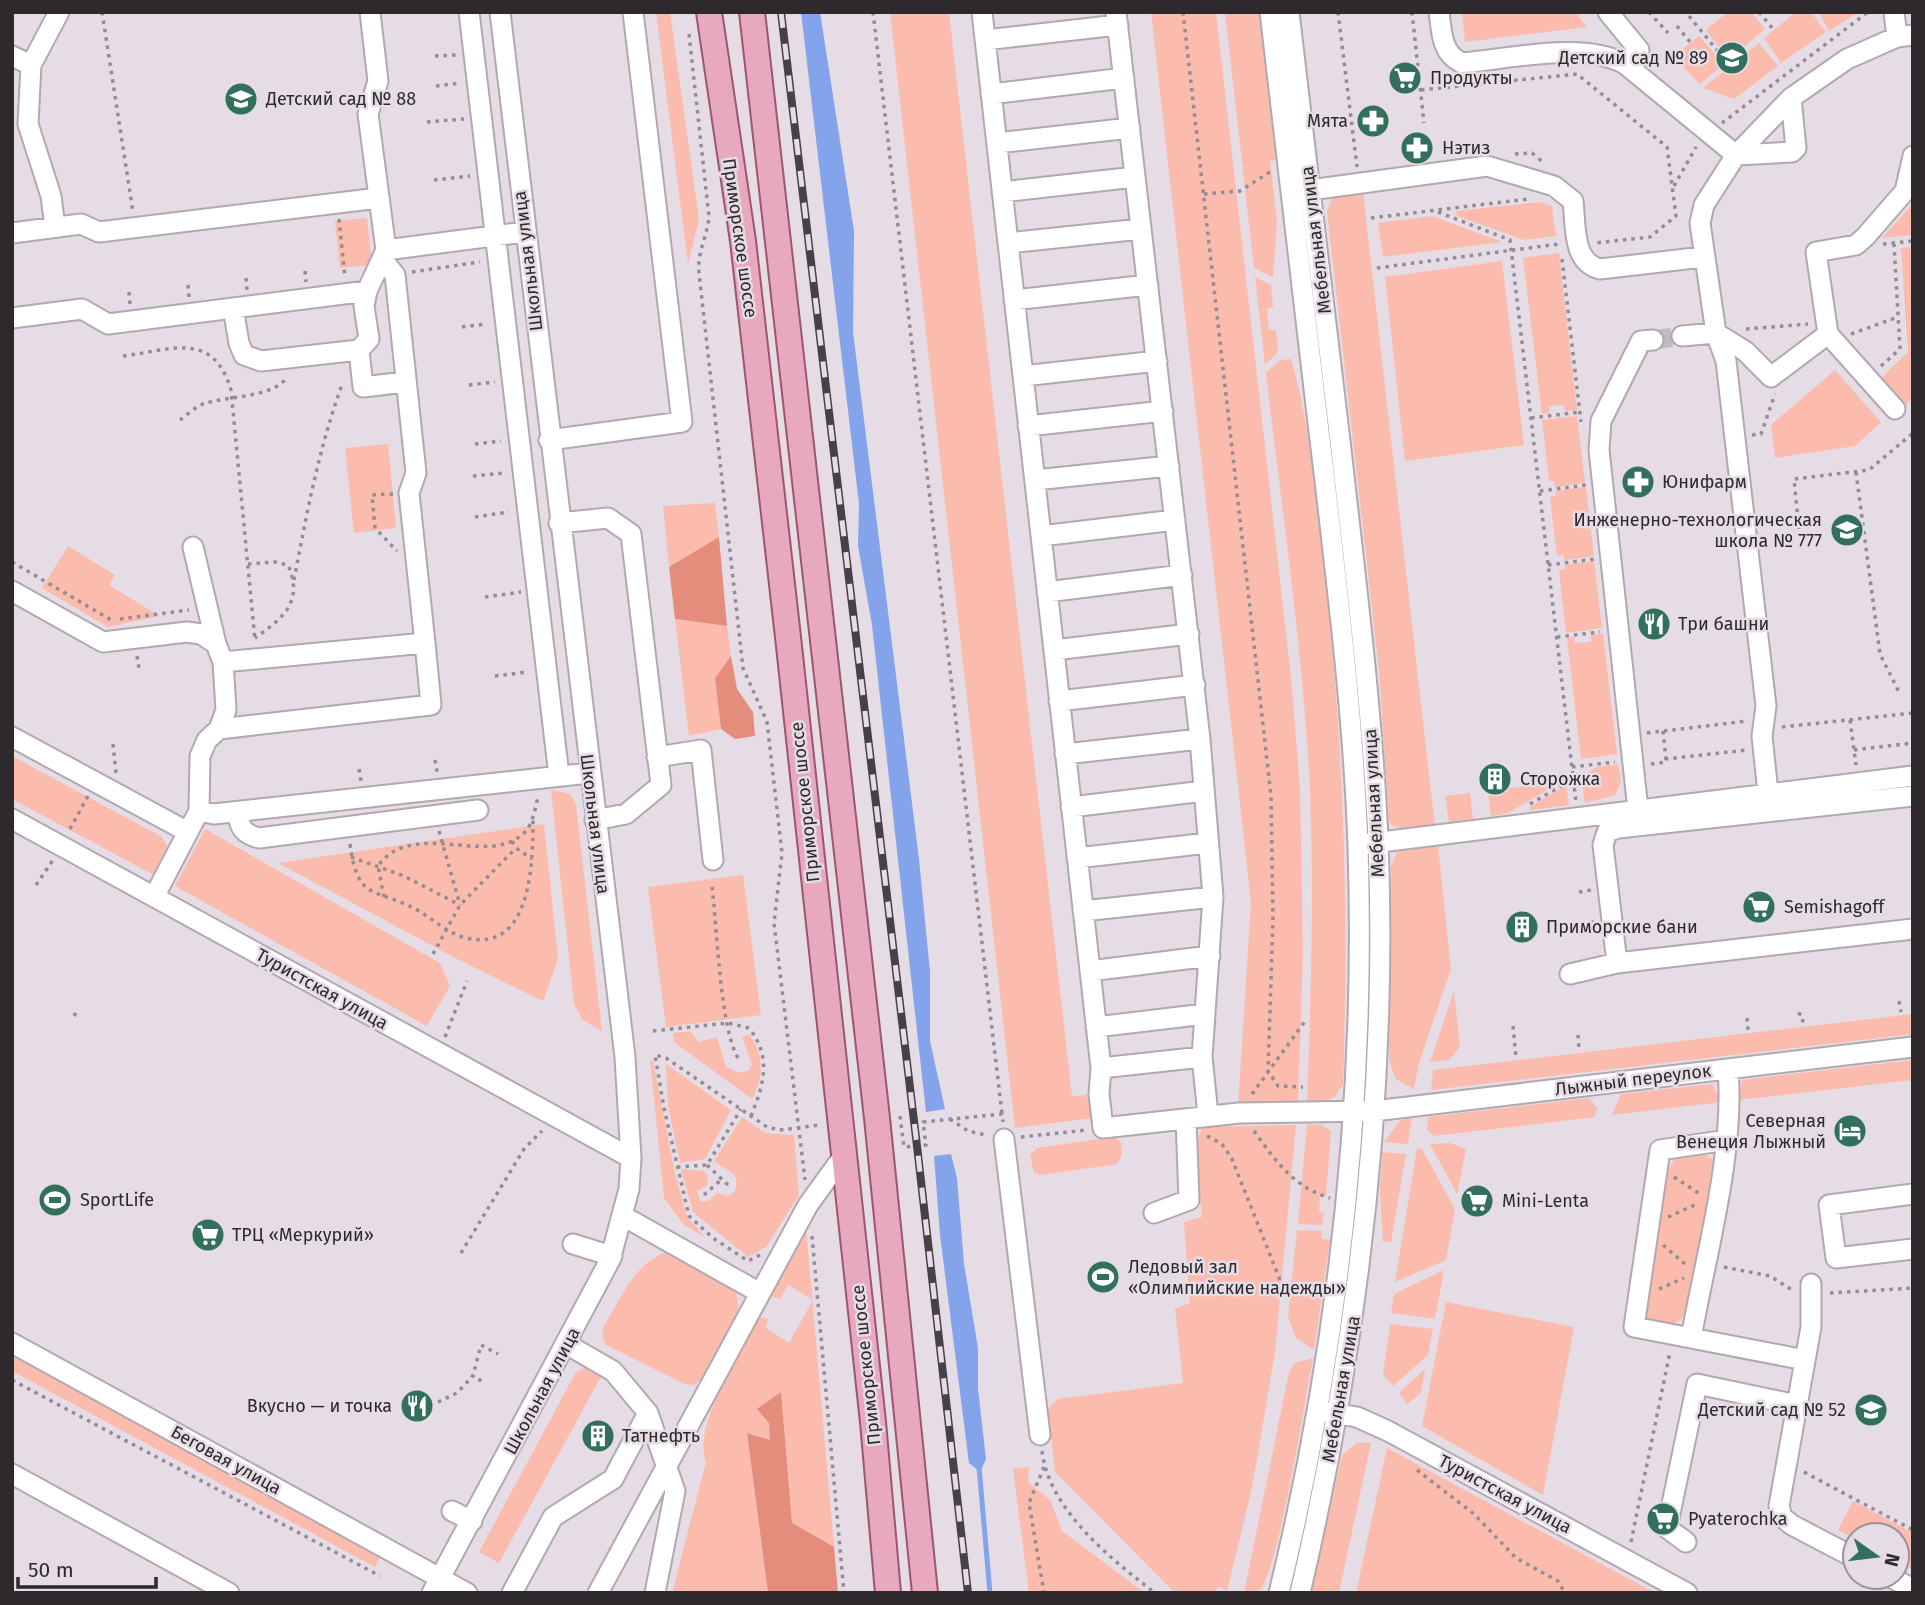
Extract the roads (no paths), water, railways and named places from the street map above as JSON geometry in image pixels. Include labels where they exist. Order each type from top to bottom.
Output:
[{"type":"main road","name":"Приморское шоссе","points":[[709,12],[744,255],[873,1422],[888,1593]]},
{"type":"main road","name":"Приморское шоссе","points":[[752,12],[874,1091],[925,1593]]},
{"type":"street","points":[[55,227],[51,196],[28,124],[31,65],[59,12]]},
{"type":"street","points":[[219,729],[431,705],[409,493],[416,473],[395,275],[384,254],[368,114],[377,81],[370,12]]},
{"type":"street","points":[[469,12],[551,777]]},
{"type":"street","name":"Школьная улица","points":[[436,1585],[568,1345],[612,1256],[623,1216],[631,1158],[625,1057],[549,440],[500,12]]},
{"type":"street","points":[[549,440],[682,422],[634,12]]},
{"type":"street","points":[[982,12],[1101,1068],[1202,1056]]},
{"type":"street","name":"Мебельная улица","points":[[1270,12],[1368,843],[1379,974],[1374,1111],[1361,1263],[1339,1414],[1300,1593]]},
{"type":"street","name":"Мебельная улица","points":[[1279,1593],[1318,1410],[1339,1262],[1353,1113],[1368,843],[1362,631],[1289,12]]},
{"type":"street","points":[[1439,12],[1445,49],[1452,59],[1462,63],[1586,52],[1608,55],[1625,64],[1736,155],[1792,152],[1796,148],[1791,98]]},
{"type":"street","points":[[1608,12],[1639,50],[1625,64]]},
{"type":"street","points":[[1768,793],[1758,738],[1766,706],[1736,437],[1726,361],[1716,333],[1700,223],[1704,205],[1736,155],[1791,98],[1847,59],[1905,36],[1894,12]]},
{"type":"street","points":[[985,40],[1117,19],[1200,739],[1213,897],[1202,1056],[1208,1115]]},
{"type":"street","points":[[12,56],[31,65]]},
{"type":"street","points":[[991,94],[1124,78]]},
{"type":"street","points":[[997,143],[1130,128]]},
{"type":"street","points":[[1895,409],[1827,328],[1816,252],[1856,245],[1866,236],[1905,191],[1913,156]]},
{"type":"street","points":[[1310,190],[1487,166],[1554,186],[1573,201],[1581,257],[1588,266],[1600,269],[1703,257]]},
{"type":"street","points":[[1002,192],[1135,177]]},
{"type":"street","points":[[12,233],[81,224],[99,232],[379,198]]},
{"type":"street","points":[[1008,243],[1142,229]]},
{"type":"street","points":[[384,254],[525,232]]},
{"type":"street","points":[[233,308],[239,343],[244,355],[261,362],[359,350],[369,339],[364,306],[367,291],[384,254]]},
{"type":"street","points":[[1014,300],[1148,285]]},
{"type":"street","points":[[12,318],[82,309],[108,324],[367,291]]},
{"type":"street","points":[[1682,336],[1716,333],[1745,351],[1771,377],[1827,328]]},
{"type":"street","points":[[1638,810],[1599,450],[1601,421],[1641,341],[1653,340]]},
{"type":"street","points":[[359,350],[363,387],[405,382]]},
{"type":"street","points":[[1023,376],[1157,361]]},
{"type":"street","points":[[1028,426],[1163,411]]},
{"type":"street","points":[[1035,481],[1169,466]]},
{"type":"street","points":[[559,523],[608,518],[631,534],[661,785],[626,814],[595,820]]},
{"type":"street","points":[[1041,536],[1175,520]]},
{"type":"street","points":[[154,897],[199,811],[200,756],[207,740],[219,729],[226,710],[223,662],[216,644],[193,547]]},
{"type":"street","points":[[1047,592],[1182,575]]},
{"type":"street","points":[[12,591],[103,642],[187,632],[201,634],[216,644]]},
{"type":"street","points":[[1054,650],[1189,634]]},
{"type":"street","points":[[223,662],[425,643]]},
{"type":"street","points":[[1059,701],[1195,685]]},
{"type":"street","points":[[12,737],[188,832]]},
{"type":"street","points":[[1065,754],[1200,739]]},
{"type":"street","points":[[657,757],[701,750],[713,860]]},
{"type":"street","points":[[199,811],[214,814],[237,812],[589,773]]},
{"type":"street","points":[[1368,843],[1913,776]]},
{"type":"street","points":[[1071,807],[1204,791]]},
{"type":"street","points":[[1617,963],[1603,845],[1607,832],[1618,828],[1913,796]]},
{"type":"street","points":[[237,812],[240,828],[259,838],[478,810]]},
{"type":"street","name":"Туристская улица","points":[[12,819],[124,889],[154,897],[297,984],[631,1158]]},
{"type":"street","points":[[1077,858],[1208,843]]},
{"type":"street","points":[[1083,911],[1213,897]]},
{"type":"street","points":[[1570,974],[1617,963],[1913,929]]},
{"type":"street","points":[[1090,971],[1210,956]]},
{"type":"street","points":[[1096,1027],[1205,1014]]},
{"type":"street","name":"Лыжный переулок","points":[[1101,1068],[1099,1094],[1103,1128],[1186,1122],[1208,1115],[1239,1113],[1374,1111],[1913,1047]]},
{"type":"street","points":[[1681,1336],[1704,1264],[1727,1140],[1731,1106],[1728,1069]]},
{"type":"street","points":[[1154,1213],[1189,1200],[1186,1122]]},
{"type":"street","points":[[1004,1139],[1040,1435]]},
{"type":"street","points":[[1727,1140],[1660,1150],[1634,1327],[1805,1360]]},
{"type":"street","points":[[598,1593],[808,1205],[842,1158]]},
{"type":"street","points":[[1913,1194],[1829,1205],[1836,1258],[1913,1249]]},
{"type":"street","points":[[623,1216],[760,1293]]},
{"type":"street","points":[[573,1244],[612,1256]]},
{"type":"street","points":[[1811,1290],[1811,1327],[1779,1506],[1782,1517],[1841,1550]]},
{"type":"street","name":"Беговая улица","points":[[12,1343],[34,1346],[327,1506],[436,1585],[467,1593]]},
{"type":"street","points":[[568,1345],[613,1371],[648,1413],[674,1491],[654,1593]]},
{"type":"street","points":[[1686,1542],[1667,1528],[1697,1384],[1797,1405]]},
{"type":"street","name":"Туристская улица","points":[[1318,1410],[1357,1417],[1388,1431],[1687,1593]]},
{"type":"street","points":[[512,1593],[553,1517],[613,1479],[648,1413]]},
{"type":"street","points":[[12,1474],[209,1588],[229,1593]]},
{"type":"street","points":[[452,1511],[472,1521]]},
{"type":"water","points":[[801,12],[820,12],[854,231],[853,332],[919,859],[930,972],[930,1041],[945,1109],[926,1112],[872,625],[858,546],[859,504]]},
{"type":"water","points":[[951,1154],[957,1178],[964,1264],[978,1348],[978,1389],[986,1459],[980,1472],[969,1463],[940,1235],[934,1156]]},
{"type":"waterway","points":[[979,1467],[990,1593]]},
{"type":"tunnel","points":[[1653,340],[1682,336]]},
{"type":"railway","points":[[781,12],[968,1593]]},
{"type":"place","name":"Детский сад № 89","points":[[1732,58]]},
{"type":"place","name":"Продукты","points":[[1405,78]]},
{"type":"place","name":"Детский сад № 88","points":[[241,99]]},
{"type":"place","name":"Мята","points":[[1373,121]]},
{"type":"place","name":"Нэтиз","points":[[1417,148]]},
{"type":"place","name":"Юнифарм","points":[[1638,482]]},
{"type":"place","name":"Инженерно-технологическая школа № 777","points":[[1847,530]]},
{"type":"place","name":"Три башни","points":[[1654,624]]},
{"type":"place","name":"Сторожка","points":[[1495,779]]},
{"type":"place","name":"Semishagoff","points":[[1759,907]]},
{"type":"place","name":"Приморские бани","points":[[1522,927]]},
{"type":"place","name":"Северная Венеция Лыжный","points":[[1850,1131]]},
{"type":"place","name":"SportLife","points":[[55,1200]]},
{"type":"place","name":"Mini-Lenta","points":[[1477,1201]]},
{"type":"place","name":"ТРЦ «Меркурий»","points":[[208,1235]]},
{"type":"place","name":"Ледовый зал «Олимпийские надежды»","points":[[1103,1277]]},
{"type":"place","name":"Вкусно — и точка","points":[[417,1406]]},
{"type":"place","name":"Детский сад № 52","points":[[1871,1410]]},
{"type":"place","name":"Татнефть","points":[[598,1436]]},
{"type":"place","name":"Pyaterochka","points":[[1663,1519]]}]
